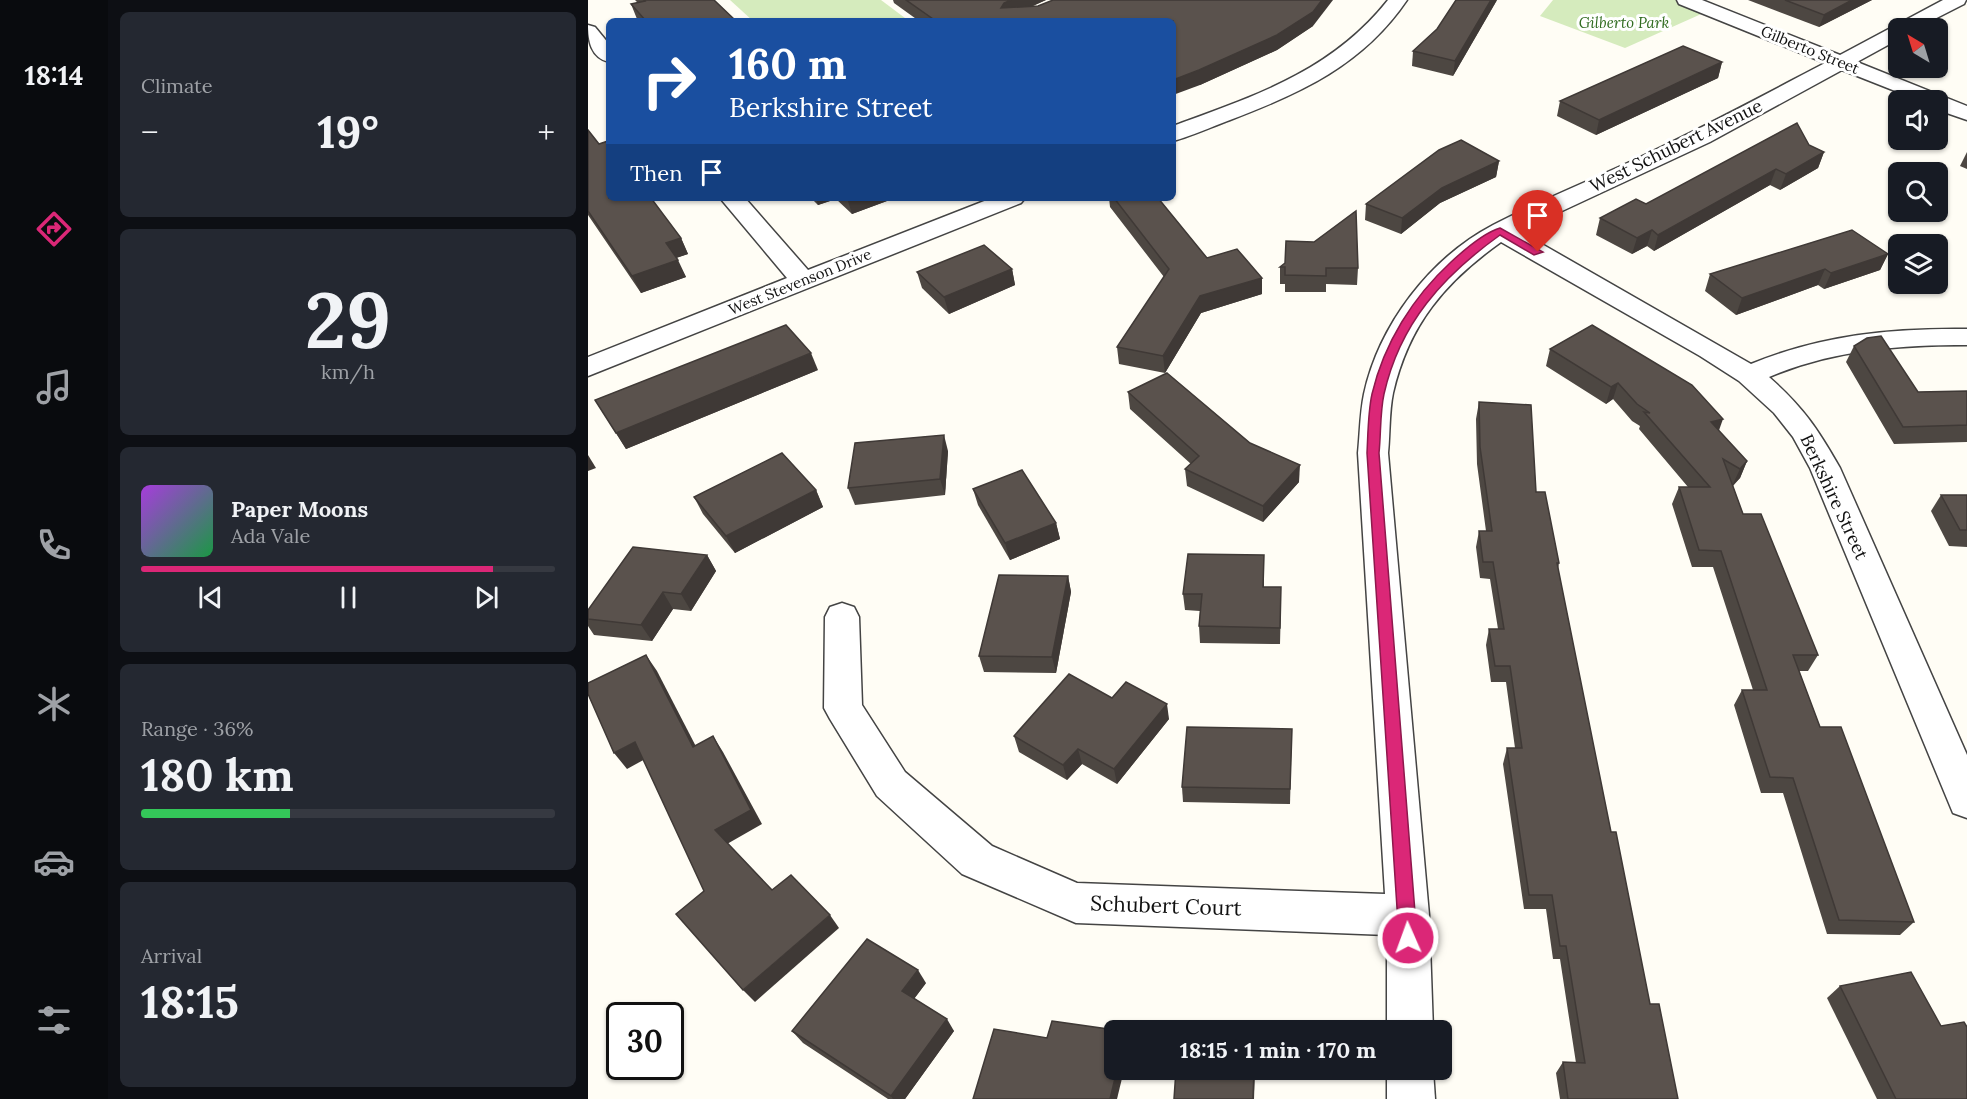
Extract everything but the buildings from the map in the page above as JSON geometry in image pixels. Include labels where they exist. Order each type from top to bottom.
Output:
[{"type":"street","points":[[1176,133],[1287,89],[1338,60],[1377,28],[1398,0]]},
{"type":"street","name":"Gilberto Street","points":[[1686,0],[1909,90]]},
{"type":"street","name":"West Schubert Avenue","points":[[1923,18],[1957,0]]},
{"type":"street","points":[[588,32],[606,53]]},
{"type":"street","name":"West Schubert Avenue","points":[[1410,1020],[1408,915],[1373,453],[1378,395],[1391,351],[1411,315],[1439,279],[1466,255],[1500,231],[1702,137],[1888,37]]},
{"type":"street","name":"Gilberto Street","points":[[1948,106],[1967,114]]},
{"type":"street","points":[[735,201],[803,281]]},
{"type":"street","name":"West Stevenson Drive","points":[[588,367],[1005,201]]},
{"type":"street","name":"Berkshire Street","points":[[1500,231],[1710,350],[1749,375],[1791,414],[1805,432],[1825,468],[1967,800]]},
{"type":"street","points":[[1749,375],[1784,359],[1839,343],[1914,336],[1967,337]]},
{"type":"street","name":"Schubert Court","points":[[842,617],[843,708],[891,784],[977,860],[1076,903],[1408,915]]},
{"type":"street","points":[[1410,1080],[1411,1099]]},
{"type":"green space","points":[[730,0],[881,0],[905,18],[750,18]]},
{"type":"green space","name":"Gilberto Park","points":[[1553,0],[1679,0],[1708,11],[1625,48],[1540,16]]},
{"type":"route","points":[[1408,938],[1373,453],[1378,395],[1391,351],[1411,315],[1439,279],[1466,255],[1500,231],[1538,252]]}]
